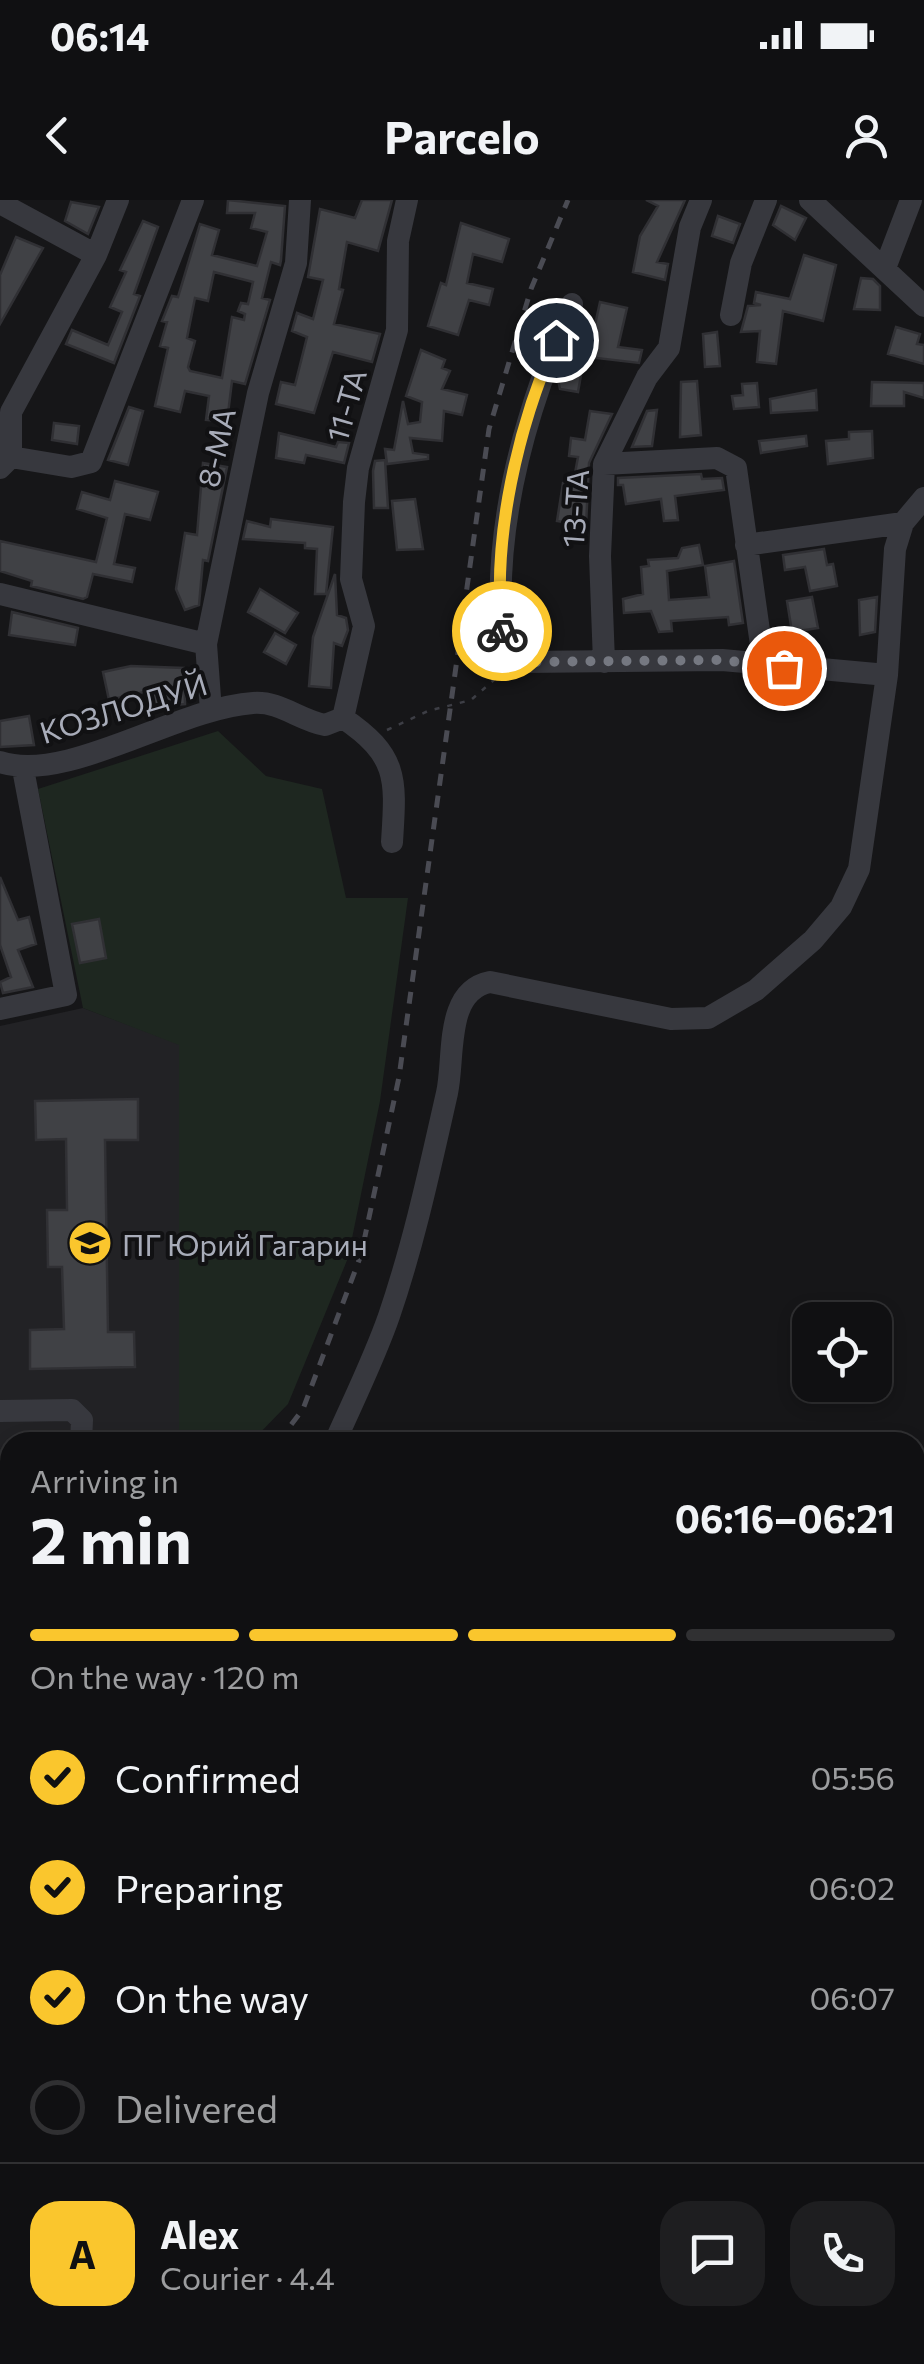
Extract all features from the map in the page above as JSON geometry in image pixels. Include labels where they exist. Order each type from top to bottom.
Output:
[{"type":"street","points":[[118,200],[96,255],[6,411],[5,463],[70,468],[91,462],[193,200]]},
{"type":"street","name":"8-МА","points":[[210,711],[206,644],[258,393],[296,263],[300,200]]},
{"type":"street","name":"11-ТА","points":[[343,718],[364,626],[351,579],[358,468],[397,330],[398,241],[407,200]]},
{"type":"street","name":"13-ТА","points":[[604,662],[600,556],[604,464],[646,377],[669,348],[690,227],[701,200]]},
{"type":"street","points":[[732,315],[741,264],[766,200]]},
{"type":"street","points":[[810,200],[924,306]]},
{"type":"street","points":[[886,268],[911,200]]},
{"type":"street","points":[[0,203],[96,255]]},
{"type":"street","points":[[572,304],[540,376],[507,520],[500,612],[503,645],[522,662],[722,660],[887,674]]},
{"type":"street","points":[[604,464],[727,460],[736,468],[764,666]]},
{"type":"street","points":[[339,1432],[388,1317],[418,1220],[450,1075],[458,1008],[469,990],[490,982],[508,984],[670,1019],[708,1018],[756,990],[813,940],[841,906],[859,870],[887,674],[895,549],[902,523],[924,498]]},
{"type":"street","points":[[746,545],[902,523]]},
{"type":"street","points":[[0,594],[206,644]]},
{"type":"street","name":"КОЗЛОДУЙ","points":[[11,766],[109,748],[182,718],[257,702],[279,705],[325,725],[343,718]]},
{"type":"street","points":[[343,718],[388,759],[395,781],[392,842]]},
{"type":"street","points":[[0,1010],[66,996],[11,766]]},
{"type":"street","points":[[0,1412],[72,1410],[80,1413],[81,1432]]},
{"type":"path","points":[[367,736],[428,711],[471,700],[522,662]]},
{"type":"shaded area","points":[[218,731],[266,776],[322,789],[346,898],[408,898],[380,1101],[348,1258],[288,1404],[261,1432],[179,1432],[179,1045],[83,1008],[38,789]]},
{"type":"shaded area","name":"ПГ Юрий Гагарин","points":[[83,1008],[179,1044],[179,1432],[0,1432],[0,1026]]},
{"type":"building","points":[[228,200],[285,206],[280,265],[271,262],[262,298],[270,300],[245,384],[232,381],[227,422],[206,420],[209,396],[185,391],[180,412],[155,406],[168,348],[160,346],[167,322],[162,321],[172,296],[178,297],[200,224],[219,230],[212,255],[257,266],[267,232],[251,228],[255,213],[227,213]],"holes":[[[214,272],[253,282],[248,304],[241,303],[238,311],[245,314],[244,320],[232,317],[222,378],[190,371],[195,341],[187,338],[195,298],[208,301]]]},
{"type":"building","points":[[362,200],[392,200],[378,251],[347,242],[339,289],[343,290],[334,324],[380,334],[372,362],[333,352],[314,413],[276,404],[281,382],[295,385],[307,337],[292,331],[297,313],[313,319],[323,280],[308,277],[320,209],[355,218]]},
{"type":"building","points":[[646,200],[685,200],[657,262],[668,264],[665,280],[633,272],[640,236],[658,206]]},
{"type":"building","points":[[71,202],[99,207],[88,234],[65,221]]},
{"type":"building","points":[[781,206],[806,218],[795,240],[773,225]]},
{"type":"building","points":[[718,216],[740,224],[733,243],[712,236]]},
{"type":"building","points":[[143,221],[158,227],[134,294],[140,296],[114,363],[66,344],[72,330],[108,345],[122,312],[110,307],[126,272],[120,270]]},
{"type":"building","points":[[461,223],[509,239],[502,262],[473,254],[467,283],[493,289],[489,305],[469,300],[458,335],[428,326],[441,283],[446,285]]},
{"type":"building","points":[[16,237],[43,248],[0,324],[0,275]]},
{"type":"building","points":[[804,255],[836,265],[823,321],[783,311],[776,364],[757,362],[760,331],[741,332],[748,306],[761,305],[754,303],[756,292],[790,299]]},
{"type":"building","points":[[861,278],[873,279],[880,286],[880,310],[854,309]]},
{"type":"building","points":[[600,302],[627,308],[618,347],[642,350],[639,363],[588,357]]},
{"type":"building","points":[[896,327],[920,334],[917,344],[924,345],[924,364],[888,354]]},
{"type":"building","points":[[717,332],[720,366],[705,367],[703,334]]},
{"type":"building","points":[[421,350],[445,360],[442,368],[450,371],[442,389],[467,395],[462,415],[444,411],[442,441],[410,438],[413,453],[428,455],[428,459],[387,464],[385,449],[394,450],[403,401],[408,424],[420,422],[422,402],[406,396]]},
{"type":"building","points":[[567,356],[584,358],[578,392],[560,389],[558,380]]},
{"type":"building","points":[[697,381],[701,435],[680,437],[681,382]]},
{"type":"building","points":[[872,382],[924,383],[924,398],[904,392],[904,406],[871,406]]},
{"type":"building","points":[[757,383],[759,407],[734,409],[732,396],[743,395],[742,384]]},
{"type":"building","points":[[816,390],[817,410],[771,413],[770,399]]},
{"type":"building","points":[[129,407],[143,411],[128,465],[108,460]]},
{"type":"building","points":[[657,410],[652,446],[632,447],[647,411]]},
{"type":"building","points":[[590,411],[612,414],[589,463],[586,526],[557,521],[563,483],[573,484],[578,457],[569,456],[571,438],[585,440]]},
{"type":"building","points":[[54,423],[79,426],[77,444],[52,440]]},
{"type":"building","points":[[872,431],[873,458],[828,464],[826,441],[849,439],[849,432]]},
{"type":"building","points":[[279,433],[336,447],[338,442],[349,443],[344,463],[306,455],[304,463],[276,458]]},
{"type":"building","points":[[806,436],[807,446],[761,453],[759,441]]},
{"type":"building","points":[[385,460],[388,508],[374,508],[375,461]]},
{"type":"building","points":[[203,463],[227,467],[208,561],[203,560],[199,605],[185,610],[176,589],[185,533],[197,535]]},
{"type":"building","points":[[701,474],[702,479],[722,478],[724,490],[675,496],[678,520],[664,521],[661,499],[626,504],[623,485],[618,485],[618,478]]},
{"type":"building","points":[[115,481],[158,492],[150,520],[125,514],[114,564],[135,568],[132,582],[93,574],[83,599],[31,586],[32,581],[0,571],[0,541],[96,562],[107,518],[77,509],[82,492],[110,500]]},
{"type":"building","points":[[415,499],[423,549],[397,550],[392,501]]},
{"type":"building","points":[[271,519],[333,527],[326,594],[315,594],[317,549],[305,548],[305,543],[243,539],[247,521],[270,527]]},
{"type":"building","points":[[699,545],[703,565],[667,571],[669,600],[709,597],[705,566],[734,561],[743,623],[729,625],[728,617],[671,621],[672,631],[659,632],[651,611],[624,613],[623,599],[643,594],[641,567],[649,566],[648,560],[678,558],[682,548]]},
{"type":"building","points":[[824,549],[827,565],[833,564],[837,586],[810,591],[805,567],[785,570],[783,555]]},
{"type":"building","points":[[335,574],[337,615],[346,618],[348,630],[342,646],[334,643],[331,688],[309,686],[313,637]]},
{"type":"building","points":[[260,589],[298,613],[285,633],[248,612]]},
{"type":"building","points":[[812,597],[818,628],[792,632],[787,601]]},
{"type":"building","points":[[877,597],[875,632],[860,635],[859,600]]},
{"type":"building","points":[[12,612],[78,628],[75,645],[9,635]]},
{"type":"building","points":[[275,633],[296,645],[286,664],[264,652]]},
{"type":"building","points":[[131,666],[184,668],[185,704],[152,707],[152,690],[109,700],[103,672]]},
{"type":"building","points":[[29,716],[34,745],[0,747],[0,721]]},
{"type":"building","points":[[0,877],[18,920],[29,917],[36,944],[18,950],[33,987],[3,993],[0,982],[11,977],[0,945]]},
{"type":"building","points":[[99,919],[106,958],[80,963],[72,924]]},
{"type":"building","points":[[138,1099],[138,1140],[105,1140],[108,1332],[134,1332],[135,1367],[30,1369],[30,1330],[64,1329],[62,1267],[48,1267],[47,1210],[67,1210],[66,1139],[36,1140],[35,1101]]},
{"type":"railway","points":[[286,1432],[303,1409],[361,1255],[399,1077],[489,429],[531,289],[568,200]]},
{"type":"way so far","points":[[502,631],[503,645],[522,662],[722,660],[784,668]]},
{"type":"place","name":"ПГ Юрий Гагарин","points":[[90,1243]]},
{"type":"route","points":[[502,631],[507,520],[525,431],[540,376],[556,340]]}]
